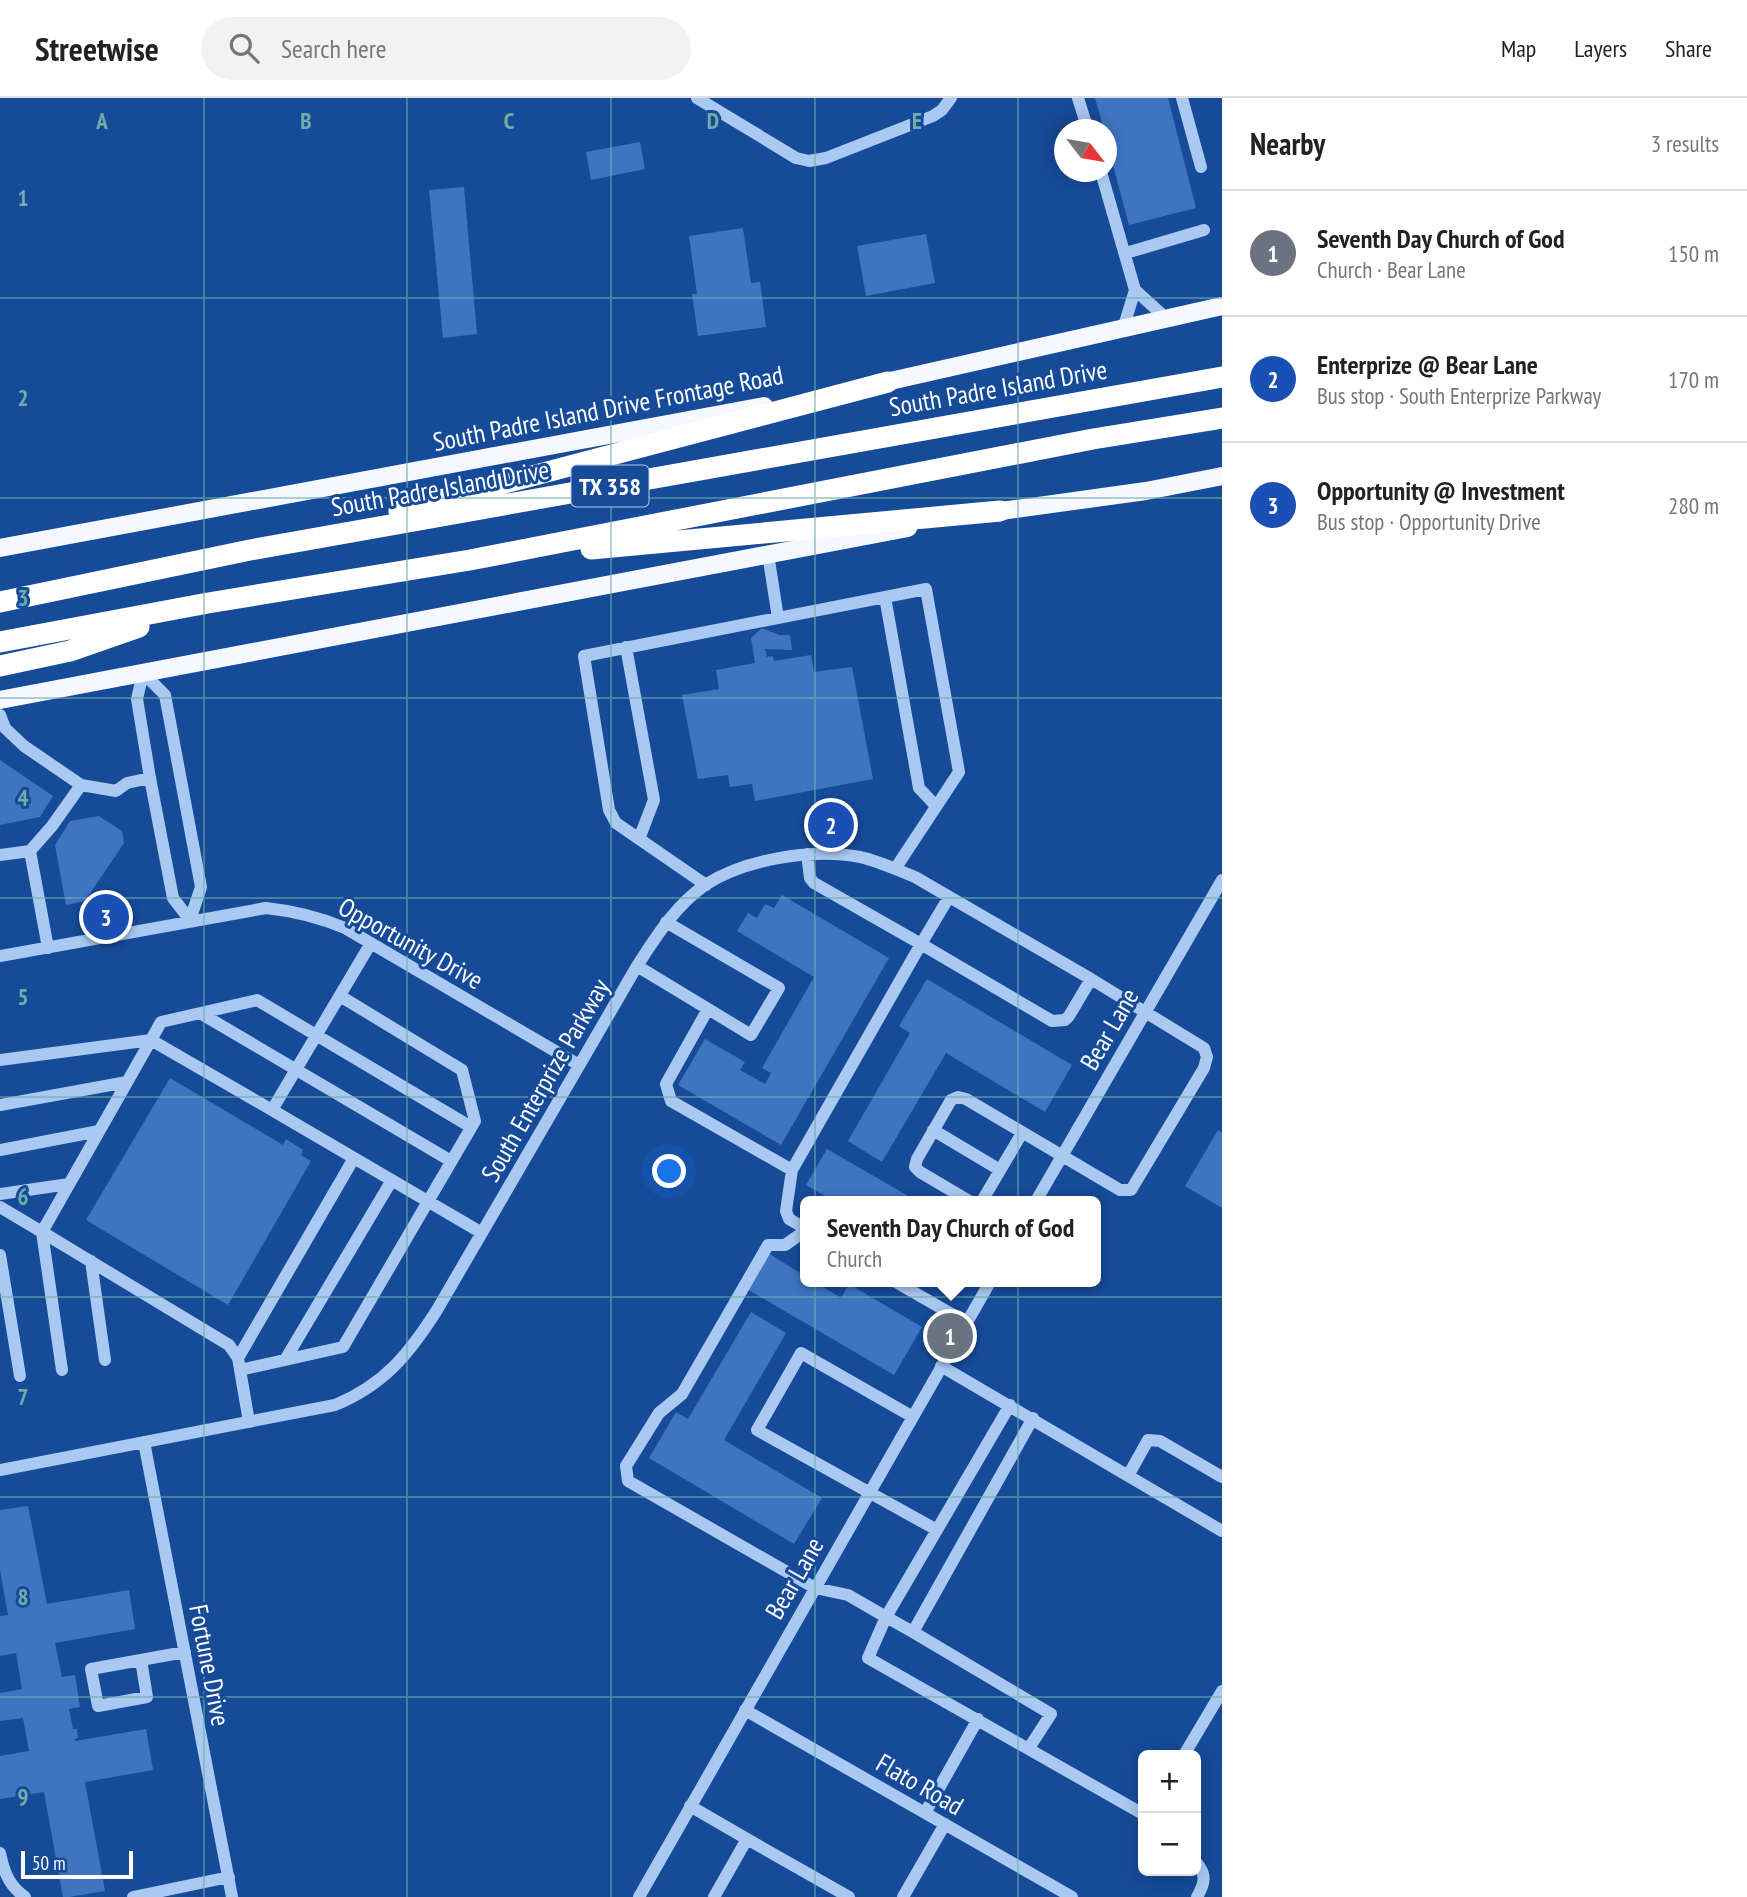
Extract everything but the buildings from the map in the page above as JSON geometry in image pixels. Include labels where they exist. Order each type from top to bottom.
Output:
[{"type":"highway","name":"South Padre Island Drive","points":[[0,602],[250,551],[1222,377]]},
{"type":"highway","points":[[250,551],[887,382]]},
{"type":"highway","name":"TX 358","points":[[0,642],[208,603],[470,560],[1093,439],[1222,418]]},
{"type":"highway","points":[[470,560],[1000,510]]},
{"type":"highway","points":[[0,666],[70,651],[208,603]]},
{"type":"main road","name":"South Padre Island Drive Frontage Road","points":[[0,548],[887,382],[1222,306]]},
{"type":"main road","points":[[0,700],[1000,510],[1146,491],[1222,476]]},
{"type":"street","points":[[697,98],[796,158],[809,161],[826,158],[933,116],[942,110],[951,98]]},
{"type":"street","points":[[1078,98],[1085,119]]},
{"type":"street","points":[[1182,98],[1200,167]]},
{"type":"street","points":[[1104,182],[1135,290],[1124,329]]},
{"type":"street","points":[[1126,253],[1204,230]]},
{"type":"street","points":[[1135,290],[1167,319]]},
{"type":"street","points":[[768,554],[778,618]]},
{"type":"street","points":[[706,885],[616,823],[609,810],[584,656],[926,589],[959,772],[895,869]]},
{"type":"street","points":[[885,597],[919,788],[936,806]]},
{"type":"street","points":[[626,647],[654,800],[639,839]]},
{"type":"street","points":[[143,673],[137,699],[150,778],[173,898],[190,920]]},
{"type":"street","points":[[143,673],[164,695],[170,723],[201,887],[190,920]]},
{"type":"street","points":[[0,715],[5,728],[24,746],[81,785],[116,791],[127,783],[150,778]]},
{"type":"street","points":[[0,855],[30,851],[52,826],[81,785]]},
{"type":"street","points":[[30,851],[48,948]]},
{"type":"street","name":"South Enterprize Parkway","points":[[0,1470],[335,1405],[358,1396],[382,1379],[420,1337],[637,966],[666,922],[706,885],[752,865],[807,854],[837,853],[863,858],[915,877],[1091,979],[1203,1048],[1207,1057],[1204,1068],[1131,1190],[1120,1190],[1061,1158]]},
{"type":"street","points":[[807,854],[810,878],[814,883],[1052,1021],[1065,1020],[1069,1016],[1091,979]]},
{"type":"street","name":"Bear Lane","points":[[1039,1196],[1222,880]]},
{"type":"street","points":[[800,1226],[789,1219],[786,1211],[792,1170],[949,897]]},
{"type":"street","name":"Opportunity Drive","points":[[0,956],[190,920],[266,908],[284,910],[323,919],[345,928],[579,1065]]},
{"type":"street","points":[[637,966],[751,1035],[779,988],[666,922]]},
{"type":"street","points":[[272,1110],[372,943]]},
{"type":"street","points":[[239,1364],[285,1360],[343,1347],[475,1121],[462,1070],[340,996]]},
{"type":"street","points":[[62,1370],[42,1231],[160,1022],[257,1000],[471,1127]]},
{"type":"street","points":[[708,1009],[666,1084],[671,1101],[792,1170]]},
{"type":"street","points":[[200,1013],[452,1161]]},
{"type":"street","points":[[0,1060],[151,1040],[481,1233]]},
{"type":"street","points":[[0,1105],[127,1082]]},
{"type":"street","points":[[961,1196],[915,1167],[916,1159],[951,1100],[958,1097],[1061,1158]]},
{"type":"street","points":[[933,1130],[1000,1170]]},
{"type":"street","points":[[0,1150],[99,1131]]},
{"type":"street","points":[[985,1196],[1022,1133]]},
{"type":"street","points":[[239,1364],[354,1158]]},
{"type":"street","points":[[285,1360],[392,1180]]},
{"type":"street","points":[[0,1195],[69,1184]]},
{"type":"street","points":[[0,1207],[229,1345],[239,1364],[248,1422]]},
{"type":"street","points":[[800,1233],[785,1245],[768,1245],[682,1394],[659,1413],[626,1466],[628,1482],[815,1588],[848,1595],[1051,1714],[1029,1748]]},
{"type":"street","points":[[0,1255],[20,1376]]},
{"type":"street","points":[[91,1261],[105,1360]]},
{"type":"street","points":[[905,1287],[967,1323]]},
{"type":"street","name":"Bear Lane","points":[[639,1897],[987,1287]]},
{"type":"street","points":[[913,1417],[801,1353],[757,1430],[937,1530]]},
{"type":"street","points":[[941,1366],[1222,1531]]},
{"type":"street","points":[[1010,1405],[886,1617],[869,1658],[1141,1813]]},
{"type":"street","points":[[913,1632],[1033,1418]]},
{"type":"street","points":[[1129,1474],[1148,1440],[1160,1441],[1222,1477]]},
{"type":"street","name":"Fortune Drive","points":[[144,1442],[232,1897]]},
{"type":"street","points":[[141,1660],[147,1698],[98,1706],[91,1669],[185,1652]]},
{"type":"street","points":[[1187,1750],[1222,1691]]},
{"type":"street","name":"Flato Road","points":[[745,1710],[1072,1897]]},
{"type":"street","points":[[925,1813],[978,1719]]},
{"type":"street","points":[[690,1806],[849,1897]]},
{"type":"street","points":[[903,1897],[945,1824]]},
{"type":"street","points":[[714,1897],[747,1839]]},
{"type":"street","points":[[0,1853],[3,1870],[14,1889],[25,1897]]},
{"type":"street","points":[[1197,1897],[1205,1884],[1201,1868]]},
{"type":"street","points":[[133,1897],[229,1877]]},
{"type":"place","name":"Enterprize @ Bear Lane","points":[[831,825]]},
{"type":"place","name":"Opportunity @ Investment","points":[[106,917]]},
{"type":"place","name":"Seventh Day Church of God","points":[[950,1336]]}]
